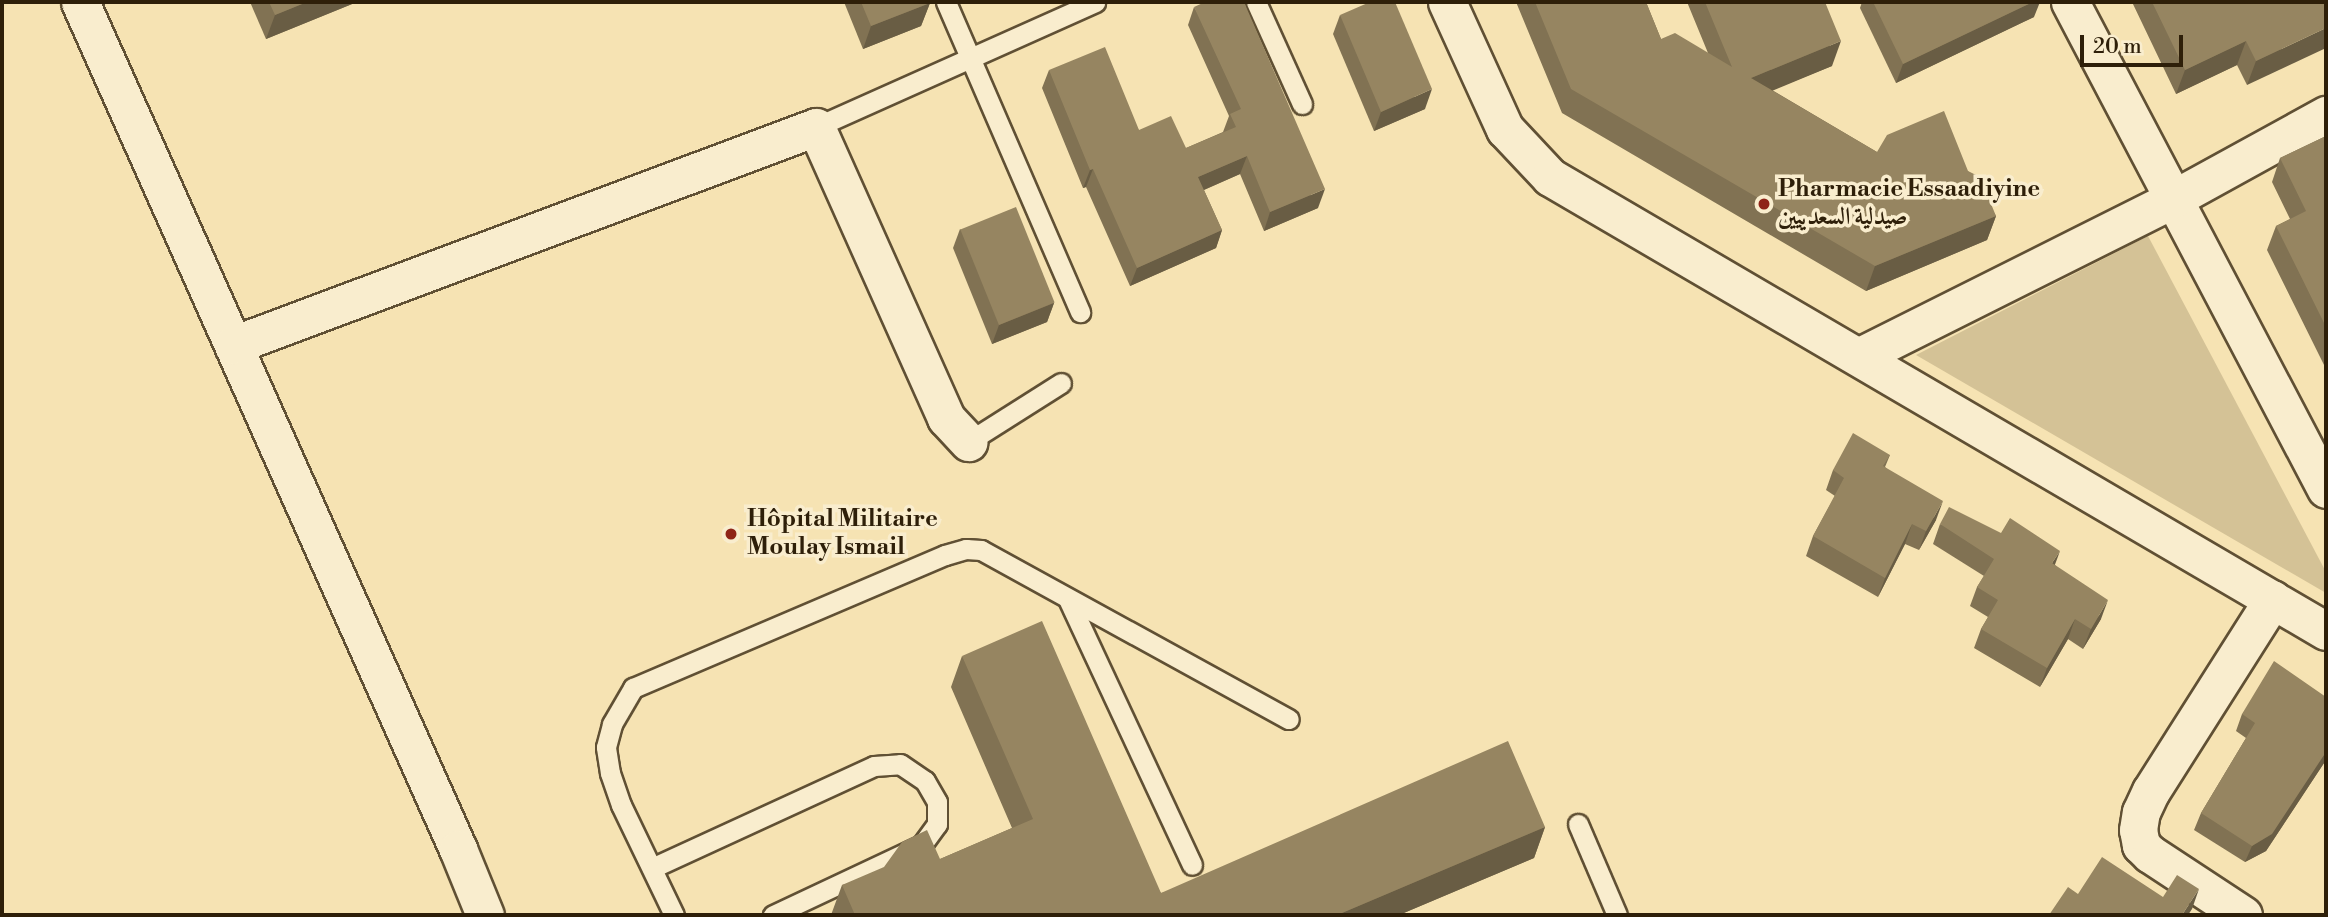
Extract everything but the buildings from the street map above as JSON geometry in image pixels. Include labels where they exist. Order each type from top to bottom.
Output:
[{"type":"street","points":[[80,2],[485,915]]},
{"type":"street","points":[[1447,2],[1505,129],[1550,177],[2326,631]]},
{"type":"street","points":[[2070,2],[2326,489]]},
{"type":"street","points":[[1860,356],[2173,199],[2326,115]]},
{"type":"street","points":[[233,345],[816,127],[946,418],[968,442]]},
{"type":"street","points":[[2243,915],[2150,854],[2141,845],[2138,830],[2141,812],[2151,791],[2273,599]]},
{"type":"lane","points":[[946,2],[1080,312]]},
{"type":"lane","points":[[816,127],[1095,2]]},
{"type":"lane","points":[[1256,2],[1302,104]]},
{"type":"lane","points":[[968,442],[1061,383]]},
{"type":"lane","points":[[674,915],[621,805],[610,773],[607,747],[612,724],[634,688],[966,549],[981,550],[1069,601],[1289,719]]},
{"type":"lane","points":[[1069,601],[1192,864]]},
{"type":"lane","points":[[652,868],[874,766],[900,764],[925,781],[937,802],[937,824],[922,845],[773,915]]},
{"type":"lane","points":[[1578,824],[1617,915]]},
{"type":"shaded area","points":[[2148,236],[2326,572],[2326,593],[1916,355]]},
{"type":"place","name":"Pharmacie Essaadiyine صيدلية السعدييين","points":[[1764,204]]},
{"type":"place","name":"Hôpital Militaire Moulay Ismail","points":[[731,534]]}]
